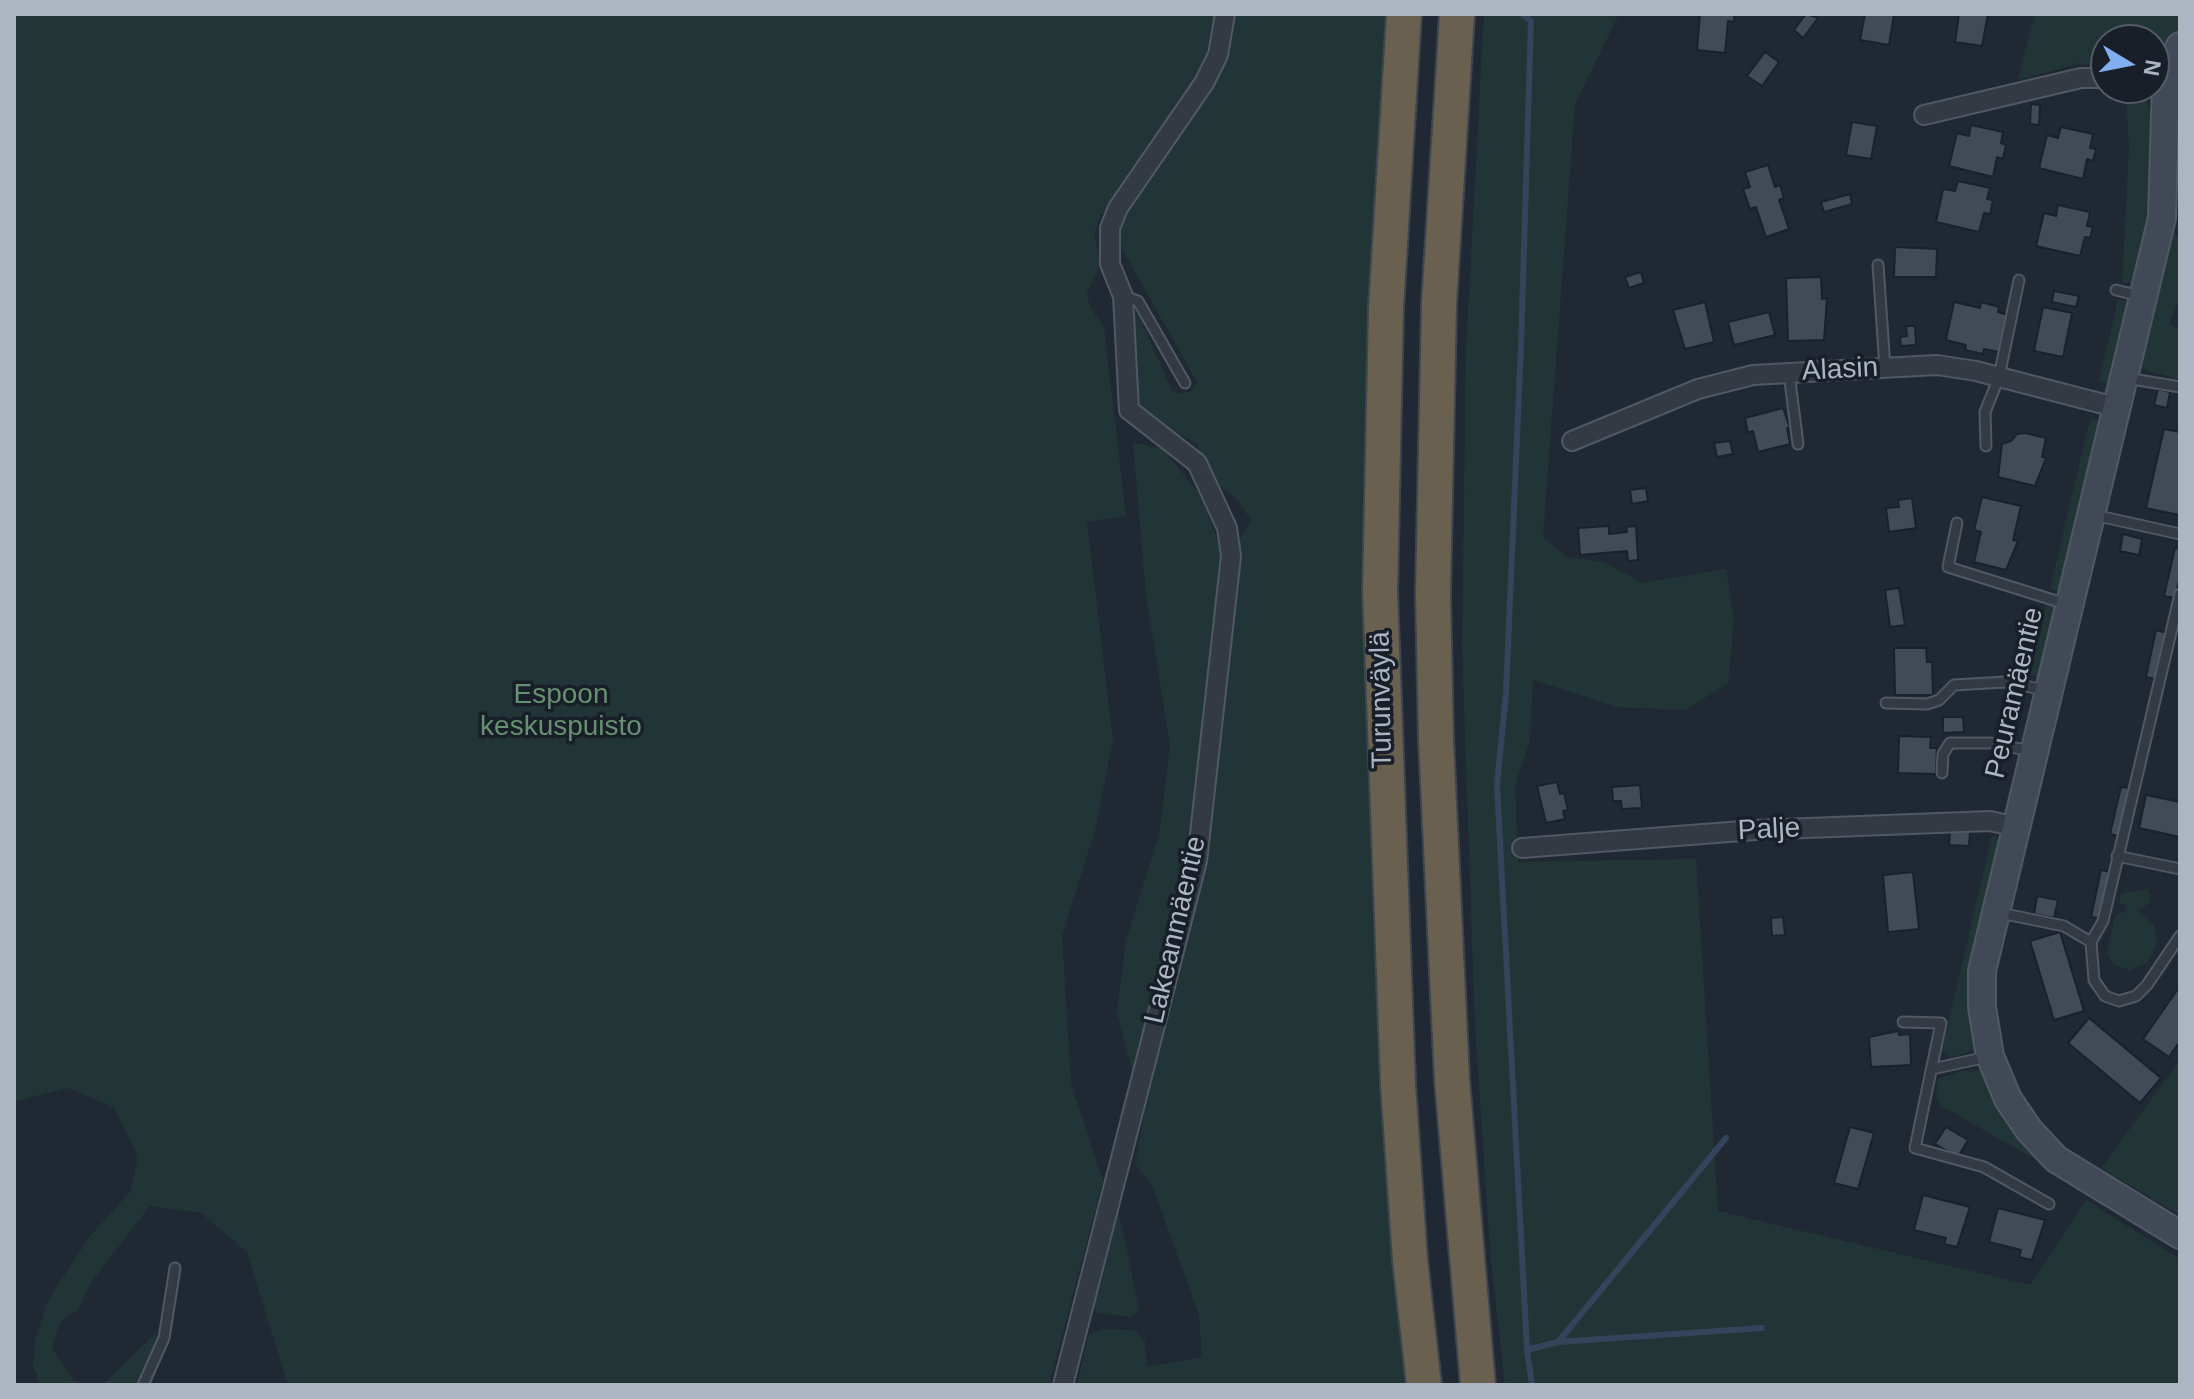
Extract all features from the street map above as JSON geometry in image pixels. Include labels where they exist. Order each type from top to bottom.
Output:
[{"type":"highway","name":"Turunväylä","points":[[1404,14],[1386,308],[1380,591],[1398,1084],[1424,1385]]},
{"type":"highway","name":"Turunväylä","points":[[1457,14],[1439,304],[1433,593],[1436,740],[1451,1065],[1478,1385]]},
{"type":"street","points":[[1123,296],[1110,264],[1110,228],[1118,208],[1204,83],[1218,55],[1225,14]]},
{"type":"street","name":"Peuramäentie","points":[[2170,64],[2180,46]]},
{"type":"street","points":[[1924,115],[2090,78]]},
{"type":"street","name":"Peuramäentie","points":[[2160,104],[2162,218],[1982,971],[1982,1007],[1990,1056],[2008,1099],[2056,1159],[2180,1235]]},
{"type":"street","name":"Lakeanmäentie","points":[[1063,1385],[1197,861],[1231,556],[1227,528],[1197,463],[1129,410],[1123,347],[1123,296]]},
{"type":"street","name":"Alasin","points":[[1572,441],[1698,389],[1753,375],[1937,365],[1999,377],[2115,407]]},
{"type":"street","name":"Palje","points":[[1522,848],[1755,830],[1990,821],[2017,827]]},
{"type":"lane","points":[[1878,265],[1885,368]]},
{"type":"lane","points":[[1986,446],[1985,412],[1999,377],[2019,280]]},
{"type":"lane","points":[[2116,290],[2142,297]]},
{"type":"lane","points":[[1123,296],[1138,301],[1185,383]]},
{"type":"lane","points":[[1789,373],[1798,444]]},
{"type":"lane","points":[[2123,377],[2180,387]]},
{"type":"lane","points":[[2091,514],[2180,534]]},
{"type":"lane","points":[[1957,523],[1948,567],[2069,605]]},
{"type":"lane","points":[[2180,594],[2103,921],[2091,942],[2094,980],[2105,996],[2119,1001],[2136,996],[2180,936]]},
{"type":"lane","points":[[1886,703],[1927,704],[1939,700],[1954,685],[2005,682],[2049,691]]},
{"type":"lane","points":[[1942,773],[1943,754],[1950,743],[1991,743],[2034,752]]},
{"type":"lane","points":[[2117,856],[2180,869]]},
{"type":"lane","points":[[1996,912],[2064,926],[2091,942]]},
{"type":"lane","points":[[1903,1022],[1941,1023],[1915,1148],[1984,1167],[2049,1204]]},
{"type":"lane","points":[[1932,1069],[1990,1056]]},
{"type":"lane","points":[[143,1385],[164,1338],[175,1268]]},
{"type":"green space","name":"Espoon keskuspuisto","points":[[14,14],[1219,14],[1208,67],[1114,203],[1100,216],[1094,235],[1101,263],[1087,293],[1090,307],[1104,327],[1126,516],[1087,522],[1113,740],[1096,827],[1062,936],[1071,1083],[1103,1181],[1049,1385],[288,1385],[247,1252],[201,1213],[150,1206],[92,1281],[78,1310],[61,1320],[52,1348],[74,1381],[85,1385],[40,1385],[33,1365],[35,1341],[48,1300],[90,1236],[130,1192],[138,1157],[114,1107],[68,1088],[14,1102]]},
{"type":"green space","points":[[1231,14],[1389,14],[1367,699],[1373,932],[1393,1221],[1409,1385],[1077,1385],[1088,1336],[1101,1329],[1134,1330],[1145,1341],[1147,1367],[1202,1357],[1199,1315],[1152,1185],[1135,1164],[1144,1115],[1117,1013],[1126,940],[1159,835],[1170,745],[1146,595],[1133,442],[1163,449],[1201,496],[1226,561],[1251,520],[1236,498],[1216,483],[1196,443],[1154,421],[1133,399],[1130,311],[1139,316],[1173,393],[1191,392],[1197,382],[1118,242],[1120,219],[1191,111]]},
{"type":"green space","points":[[1484,14],[1619,14],[1575,104],[1543,537],[1567,557],[1605,562],[1641,583],[1726,569],[1734,619],[1728,683],[1686,710],[1616,707],[1533,680],[1530,740],[1515,786],[1518,862],[1696,859],[1718,1211],[2030,1285],[2086,1200],[2180,1259],[2180,1385],[1505,1385],[1491,1262],[1475,1027],[1462,645],[1466,349]]},
{"type":"green space","points":[[2035,14],[2180,14],[2180,37],[2170,49],[2170,24],[2090,24],[2090,65],[2081,63],[2018,80]]},
{"type":"green space","points":[[2127,104],[2147,104],[2155,163],[2150,216],[2133,284],[2122,282],[2129,150]]},
{"type":"green space","points":[[2173,232],[2180,238],[2180,298],[2169,324],[2180,329],[2179,379],[2140,369]]},
{"type":"green space","points":[[2118,299],[2129,302],[2109,384],[2099,382]]},
{"type":"green space","points":[[2090,419],[2101,421],[2061,592],[2050,589]]},
{"type":"green space","points":[[2046,604],[2057,607],[2041,677],[2029,674]]},
{"type":"green space","points":[[1992,836],[2002,838],[1970,1008],[1978,1049],[1951,1058],[1942,1050]]},
{"type":"green space","points":[[2148,889],[2151,902],[2137,911],[2154,925],[2157,943],[2148,962],[2129,970],[2113,964],[2107,953],[2115,916],[2127,910],[2126,905],[2119,902],[2121,893]]},
{"type":"green space","points":[[2180,1060],[2180,1215],[2101,1168]]},
{"type":"green space","points":[[1986,1070],[2048,1167],[1942,1106],[1936,1097],[1938,1079],[1961,1071]]},
{"type":"green space","points":[[1117,1204],[1139,1309],[1131,1317],[1097,1313],[1091,1306]]},
{"type":"green space","points":[[157,1332],[156,1348],[137,1385],[103,1385]]},
{"type":"building","points":[[1700,14],[1734,14],[1734,22],[1728,21],[1725,53],[1697,50]]},
{"type":"building","points":[[1806,14],[1818,18],[1803,38],[1794,30]]},
{"type":"building","points":[[1865,14],[1894,14],[1889,45],[1860,40]]},
{"type":"building","points":[[1959,14],[1988,14],[1982,46],[1955,42]]},
{"type":"building","points":[[1765,52],[1779,62],[1762,86],[1747,76]]},
{"type":"building","points":[[2031,104],[2040,105],[2039,125],[2030,124]]},
{"type":"building","points":[[1852,122],[1877,126],[1871,159],[1846,155]]},
{"type":"building","points":[[1971,125],[2003,132],[2001,143],[2006,145],[2003,159],[1997,157],[1993,177],[1949,166],[1957,133],[1969,136]]},
{"type":"building","points":[[2061,127],[2093,134],[2090,148],[2096,149],[2093,161],[2087,159],[2083,179],[2039,168],[2047,135],[2058,138]]},
{"type":"building","points":[[1768,165],[1775,187],[1780,185],[1784,198],[1779,200],[1789,229],[1766,237],[1756,207],[1750,209],[1743,189],[1750,187],[1745,172]]},
{"type":"building","points":[[1958,181],[1990,188],[1987,199],[1993,200],[1990,214],[1984,213],[1979,232],[1936,222],[1943,189],[1955,191]]},
{"type":"building","points":[[1850,194],[1852,204],[1824,212],[1821,202]]},
{"type":"building","points":[[2058,205],[2090,212],[2087,226],[2093,227],[2090,238],[2085,237],[2080,256],[2036,246],[2044,213],[2056,216]]},
{"type":"building","points":[[1895,247],[1937,249],[1936,277],[1894,277]]},
{"type":"building","points":[[1641,272],[1644,283],[1629,288],[1625,277]]},
{"type":"building","points":[[1821,277],[1822,299],[1827,298],[1824,340],[1788,341],[1786,278]]},
{"type":"building","points":[[2054,291],[2079,296],[2076,307],[2052,302]]},
{"type":"building","points":[[1705,302],[1714,342],[1685,349],[1673,310]]},
{"type":"building","points":[[1954,302],[1980,308],[1981,302],[1999,307],[1998,312],[2008,315],[1999,352],[1984,349],[1983,354],[1965,350],[1966,345],[1946,340]]},
{"type":"building","points":[[2043,307],[2072,313],[2063,357],[2034,351]]},
{"type":"building","points":[[1769,312],[1775,335],[1734,345],[1728,322]]},
{"type":"building","points":[[1906,326],[1915,326],[1916,345],[1901,346],[1900,337],[1907,336]]},
{"type":"building","points":[[2158,389],[2170,392],[2167,408],[2154,405]]},
{"type":"building","points":[[1783,408],[1790,428],[1787,428],[1790,444],[1758,452],[1753,431],[1748,433],[1745,418]]},
{"type":"building","points":[[2164,429],[2180,432],[2179,515],[2146,508]]},
{"type":"building","points":[[2017,434],[2046,438],[2042,457],[2046,458],[2035,486],[1998,477],[2002,444],[2011,441]]},
{"type":"building","points":[[1730,441],[1733,454],[1717,457],[1714,443]]},
{"type":"building","points":[[1646,488],[1648,501],[1632,504],[1630,490]]},
{"type":"building","points":[[1982,497],[2021,506],[2013,540],[2018,541],[2006,570],[1974,562],[1981,532],[1974,530]]},
{"type":"building","points":[[1912,498],[1916,528],[1889,532],[1886,508],[1899,507],[1898,500]]},
{"type":"building","points":[[1609,526],[1609,534],[1627,532],[1626,527],[1636,526],[1638,560],[1628,561],[1627,551],[1580,555],[1578,528]]},
{"type":"building","points":[[2123,534],[2142,539],[2139,555],[2120,551]]},
{"type":"building","points":[[2175,548],[2180,549],[2180,576],[2175,598],[2164,596]]},
{"type":"building","points":[[1899,588],[1905,625],[1890,627],[1885,590]]},
{"type":"building","points":[[2156,630],[2167,633],[2155,679],[2146,677]]},
{"type":"building","points":[[1894,648],[1926,648],[1927,662],[1932,662],[1933,695],[1895,695]]},
{"type":"building","points":[[1943,717],[1963,717],[1964,732],[1943,733]]},
{"type":"building","points":[[1899,736],[1931,737],[1930,748],[1937,748],[1936,774],[1898,773]]},
{"type":"building","points":[[1557,782],[1560,794],[1564,793],[1568,810],[1563,811],[1565,819],[1546,823],[1537,786]]},
{"type":"building","points":[[1640,785],[1642,808],[1622,809],[1621,801],[1613,801],[1612,787]]},
{"type":"building","points":[[2121,787],[2129,788],[2118,836],[2110,834]]},
{"type":"building","points":[[2146,795],[2180,802],[2180,837],[2139,828]]},
{"type":"building","points":[[1950,831],[1970,832],[1969,846],[1949,845]]},
{"type":"building","points":[[2101,870],[2110,872],[2100,918],[2091,917]]},
{"type":"building","points":[[1913,872],[1919,929],[1888,932],[1883,875]]},
{"type":"building","points":[[2037,896],[2058,900],[2054,918],[2034,914]]},
{"type":"building","points":[[1783,917],[1785,935],[1772,936],[1771,918]]},
{"type":"building","points":[[2060,932],[2084,1011],[2054,1020],[2030,941]]},
{"type":"building","points":[[2180,986],[2180,1041],[2169,1057],[2143,1039]]},
{"type":"building","points":[[2089,1018],[2161,1078],[2140,1103],[2068,1043]]},
{"type":"building","points":[[1898,1031],[1899,1035],[1910,1034],[1911,1065],[1871,1067],[1869,1037]]},
{"type":"building","points":[[1850,1127],[1874,1133],[1858,1189],[1834,1183]]},
{"type":"building","points":[[1946,1127],[1968,1140],[1958,1157],[1935,1144]]},
{"type":"building","points":[[1923,1195],[1970,1207],[1957,1247],[1944,1244],[1946,1238],[1914,1230]]},
{"type":"building","points":[[1998,1208],[2045,1220],[2032,1260],[2019,1257],[2021,1250],[1989,1242]]},
{"type":"waterway","points":[[1522,14],[1531,21],[1521,345],[1506,693],[1497,785],[1527,1350]]},
{"type":"waterway","points":[[1558,1342],[1726,1138]]},
{"type":"waterway","points":[[1532,1385],[1527,1350],[1558,1342],[1762,1328]]}]
